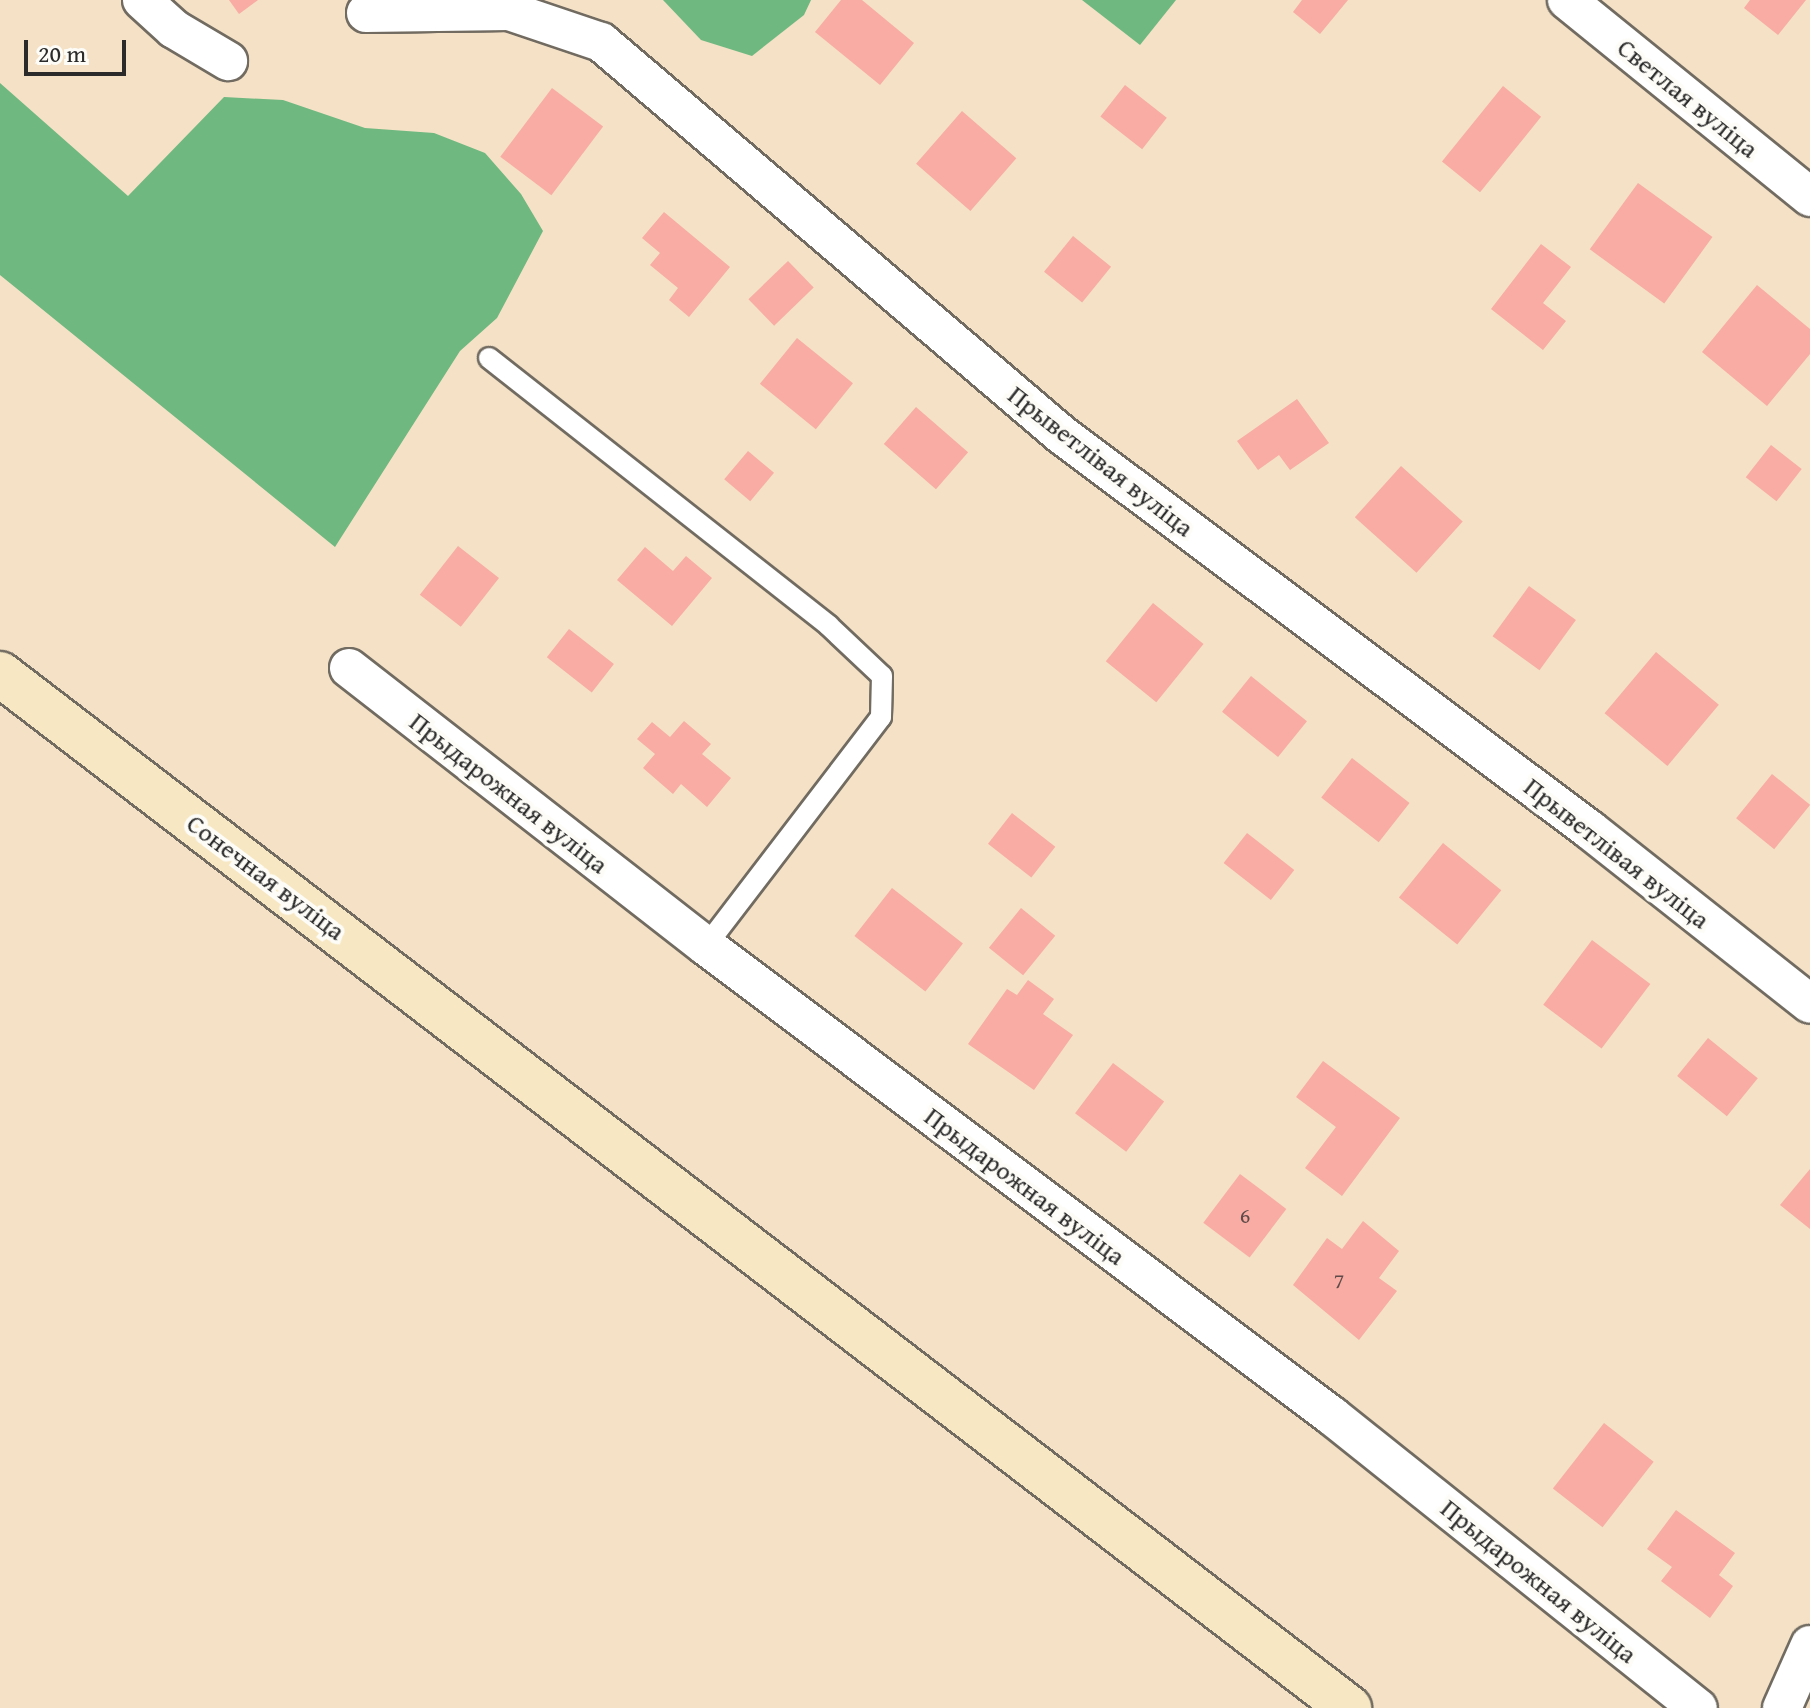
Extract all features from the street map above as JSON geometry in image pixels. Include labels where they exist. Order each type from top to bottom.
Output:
[{"type":"street","points":[[142,0],[174,29],[228,61]]},
{"type":"street","name":"Светлая вуліца","points":[[1567,0],[1810,197]]},
{"type":"street","name":"Прыветлівая вуліца","points":[[366,13],[509,11],[601,42],[1062,435],[1590,830],[1810,1004]]},
{"type":"street","name":"Прыдарожная вуліца","points":[[349,668],[706,946],[1332,1416],[1698,1708]]},
{"type":"street","name":"Сонечная вуліца","points":[[0,674],[1349,1708]]},
{"type":"street","points":[[1782,1708],[1810,1645]]},
{"type":"lane","points":[[489,358],[828,625],[882,676],[881,717],[706,946]]},
{"type":"green space","points":[[663,0],[811,0],[804,15],[752,56],[701,40]]},
{"type":"green space","points":[[1082,0],[1176,0],[1140,45]]},
{"type":"green space","points":[[0,83],[128,196],[224,97],[283,100],[365,128],[434,133],[485,153],[521,194],[543,231],[497,318],[460,351],[335,547],[0,275]]},
{"type":"building","points":[[229,0],[258,0],[239,14]]},
{"type":"building","points":[[841,0],[862,0],[914,43],[880,85],[815,32]]},
{"type":"building","points":[[1302,0],[1348,0],[1320,34],[1293,12]]},
{"type":"building","points":[[1750,0],[1806,0],[1778,35],[1744,8]]},
{"type":"building","points":[[1125,85],[1167,118],[1142,149],[1100,117]]},
{"type":"building","points":[[1503,86],[1541,117],[1480,192],[1442,161]]},
{"type":"building","points":[[552,88],[603,127],[551,195],[500,157]]},
{"type":"building","points":[[962,111],[1016,158],[970,211],[916,164]]},
{"type":"building","points":[[1638,183],[1712,237],[1664,303],[1590,249]]},
{"type":"building","points":[[664,212],[730,267],[689,317],[669,300],[678,288],[650,265],[660,253],[642,238]]},
{"type":"building","points":[[1073,236],[1111,267],[1082,303],[1044,272]]},
{"type":"building","points":[[1541,244],[1571,267],[1543,303],[1566,321],[1543,350],[1491,309]]},
{"type":"building","points":[[788,261],[814,288],[774,326],[748,299]]},
{"type":"building","points":[[1757,285],[1810,329],[1810,354],[1767,406],[1702,352]]},
{"type":"building","points":[[797,338],[853,383],[816,429],[760,384]]},
{"type":"building","points":[[1297,399],[1329,443],[1290,470],[1279,455],[1258,470],[1237,441]]},
{"type":"building","points":[[916,407],[968,452],[936,489],[884,444]]},
{"type":"building","points":[[1771,445],[1802,469],[1776,501],[1746,477]]},
{"type":"building","points":[[748,451],[774,473],[750,501],[724,479]]},
{"type":"building","points":[[1401,466],[1463,522],[1417,573],[1355,517]]},
{"type":"building","points":[[458,546],[499,578],[461,627],[420,595]]},
{"type":"building","points":[[645,547],[673,571],[686,556],[712,578],[672,626],[617,580]]},
{"type":"building","points":[[1529,586],[1576,620],[1539,670],[1493,636]]},
{"type":"building","points":[[1153,603],[1204,644],[1156,702],[1106,661]]},
{"type":"building","points":[[569,629],[614,664],[592,692],[547,657]]},
{"type":"building","points":[[1656,652],[1719,705],[1667,766],[1605,713]]},
{"type":"building","points":[[1251,676],[1307,721],[1278,757],[1222,712]]},
{"type":"building","points":[[684,721],[711,744],[702,754],[731,778],[707,807],[681,784],[673,794],[643,768],[655,754],[637,739],[652,722],[670,737]]},
{"type":"building","points":[[1352,758],[1410,803],[1379,842],[1321,797]]},
{"type":"building","points":[[1772,774],[1810,805],[1774,849],[1736,818]]},
{"type":"building","points":[[1012,813],[1055,847],[1031,878],[988,844]]},
{"type":"building","points":[[1247,833],[1294,870],[1271,900],[1224,863]]},
{"type":"building","points":[[1443,843],[1501,890],[1457,945],[1399,897]]},
{"type":"building","points":[[892,888],[963,943],[925,991],[854,936]]},
{"type":"building","points":[[1021,908],[1055,936],[1023,975],[989,948]]},
{"type":"building","points":[[1592,940],[1650,984],[1602,1049],[1543,1005]]},
{"type":"building","points":[[1028,980],[1054,999],[1043,1014],[1073,1035],[1034,1090],[968,1044],[1007,989],[1017,995]]},
{"type":"building","points":[[1708,1038],[1758,1078],[1727,1116],[1677,1076]]},
{"type":"building","points":[[1323,1061],[1400,1118],[1342,1196],[1305,1168],[1336,1127],[1296,1097]]},
{"type":"building","points":[[1113,1063],[1164,1102],[1126,1152],[1075,1113]]},
{"type":"building","points":[[1810,1169],[1810,1229],[1780,1205]]},
{"type":"building","points":[[1240,1174],[1286,1209],[1250,1258],[1203,1223]]},
{"type":"building","points":[[1363,1221],[1399,1251],[1379,1278],[1397,1291],[1359,1340],[1293,1285],[1327,1238],[1342,1249]]},
{"type":"building","points":[[1604,1423],[1654,1462],[1603,1527],[1553,1488]]},
{"type":"building","points":[[1676,1510],[1735,1553],[1719,1575],[1733,1586],[1710,1618],[1661,1581],[1672,1567],[1647,1549]]}]
